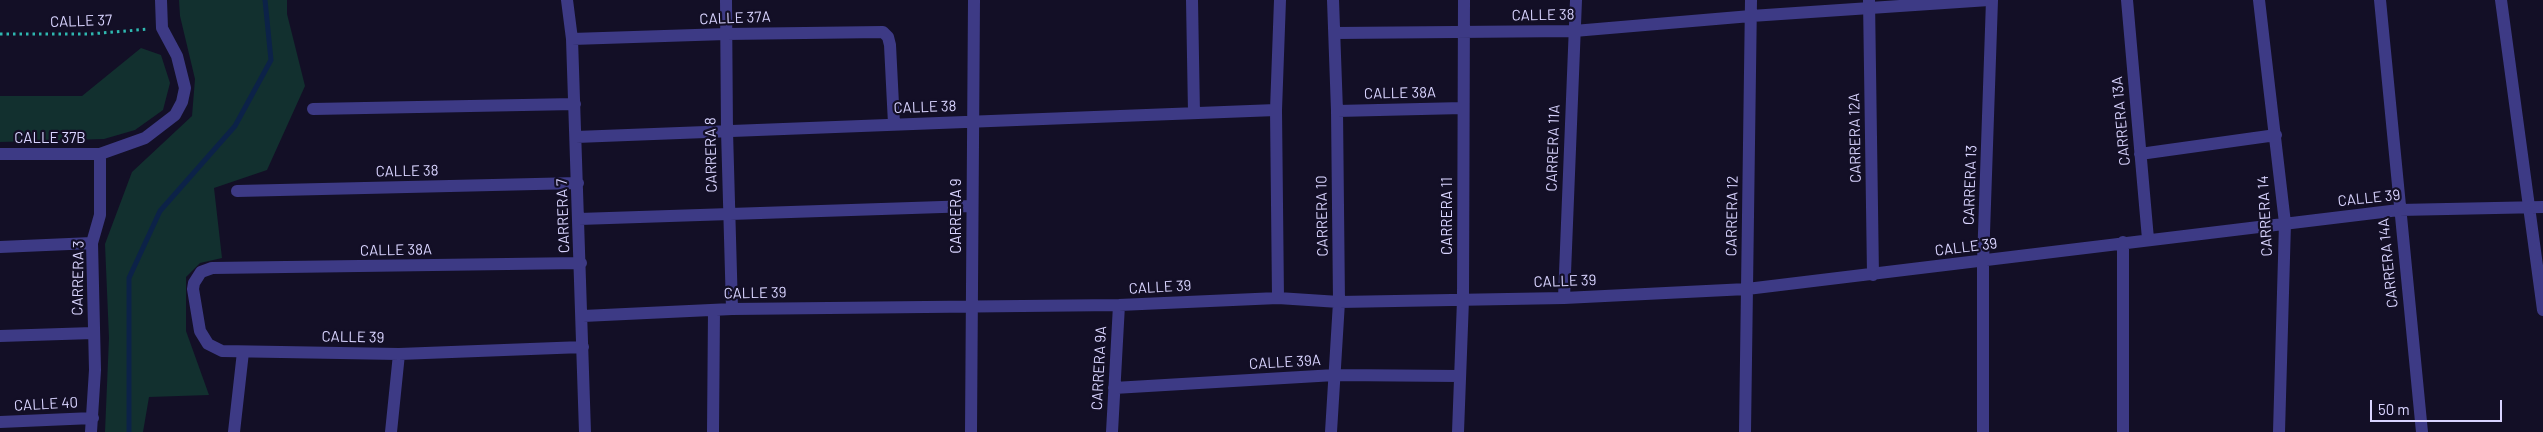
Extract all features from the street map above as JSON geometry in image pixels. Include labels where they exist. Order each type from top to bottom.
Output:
[{"type":"street","points":[[100,154],[145,138],[164,126],[175,115],[182,102],[185,88],[183,74],[177,56],[162,28],[160,0]]},
{"type":"street","name":"CARRERA 7","points":[[567,0],[572,39],[575,104],[583,316],[585,432]]},
{"type":"street","name":"CARRERA 8","points":[[726,0],[726,131],[732,309]]},
{"type":"street","name":"CARRERA 9","points":[[971,432],[974,0]]},
{"type":"street","points":[[1192,0],[1194,113]]},
{"type":"street","points":[[1278,298],[1276,110],[1280,0]]},
{"type":"street","name":"CARRERA 10","points":[[1331,432],[1339,302],[1336,32],[1333,0]]},
{"type":"street","name":"CARRERA 11","points":[[1458,432],[1463,300],[1464,0]]},
{"type":"street","name":"CARRERA 11A","points":[[1564,298],[1576,0]]},
{"type":"street","name":"CARRERA 12","points":[[1745,432],[1751,0]]},
{"type":"street","name":"CALLE 38","points":[[1336,32],[1574,31],[1869,4],[1991,0]]},
{"type":"street","name":"CARRERA 13","points":[[1983,432],[1984,262],[1991,0]]},
{"type":"street","name":"CARRERA 13A","points":[[2127,0],[2148,240]]},
{"type":"street","name":"CARRERA 14","points":[[2259,0],[2285,223],[2279,432]]},
{"type":"street","name":"CARRERA 14A","points":[[2380,0],[2422,432]]},
{"type":"street","points":[[2501,0],[2543,310]]},
{"type":"street","name":"CARRERA 12A","points":[[1869,4],[1873,275]]},
{"type":"street","name":"CALLE 37A","points":[[572,39],[726,34],[883,32],[888,37],[890,44],[894,124]]},
{"type":"street","points":[[313,109],[575,104]]},
{"type":"street","name":"CALLE 38A","points":[[1337,111],[1463,108]]},
{"type":"street","name":"CALLE 38","points":[[576,137],[1276,110]]},
{"type":"street","points":[[2140,154],[2276,135]]},
{"type":"street","name":"CALLE 37B","points":[[0,154],[100,154]]},
{"type":"street","name":"CARRERA 3","points":[[91,432],[93,418],[92,243],[100,215],[100,154]]},
{"type":"street","name":"CALLE 38","points":[[238,191],[578,183]]},
{"type":"street","points":[[579,219],[972,206]]},
{"type":"street","name":"CALLE 39","points":[[583,316],[732,309],[1119,305],[1278,298],[1339,302],[1564,298],[1747,289],[1984,262],[2124,242],[2399,210],[2543,207]]},
{"type":"street","points":[[2124,242],[2124,432]]},
{"type":"street","points":[[0,248],[92,243]]},
{"type":"street","name":"CALLE 38A","points":[[212,268],[581,264]]},
{"type":"street","name":"CALLE 39","points":[[212,268],[201,272],[194,283],[194,297],[200,331],[208,344],[216,350],[399,354],[583,347]]},
{"type":"street","name":"CARRERA 9A","points":[[1112,432],[1119,305]]},
{"type":"street","points":[[713,432],[714,310]]},
{"type":"street","points":[[0,336],[93,332]]},
{"type":"street","points":[[234,432],[243,352]]},
{"type":"street","points":[[391,432],[399,354]]},
{"type":"street","name":"CALLE 39A","points":[[1114,388],[1335,375],[1459,376]]},
{"type":"street","name":"CALLE 40","points":[[0,422],[93,418]]},
{"type":"path","name":"CALLE 37","points":[[0,34],[90,34],[162,28]]},
{"type":"green space","points":[[179,0],[287,0],[287,14],[305,86],[267,170],[214,188],[222,258],[200,263],[186,277],[186,331],[209,395],[149,397],[143,432],[105,432],[109,338],[105,244],[132,172],[192,116],[195,79],[180,16]]},
{"type":"green space","points":[[141,48],[161,55],[170,83],[163,110],[135,130],[104,139],[0,142],[0,96],[82,96]]},
{"type":"waterway","points":[[129,432],[129,278],[160,211],[235,126],[271,60],[265,0]]}]
